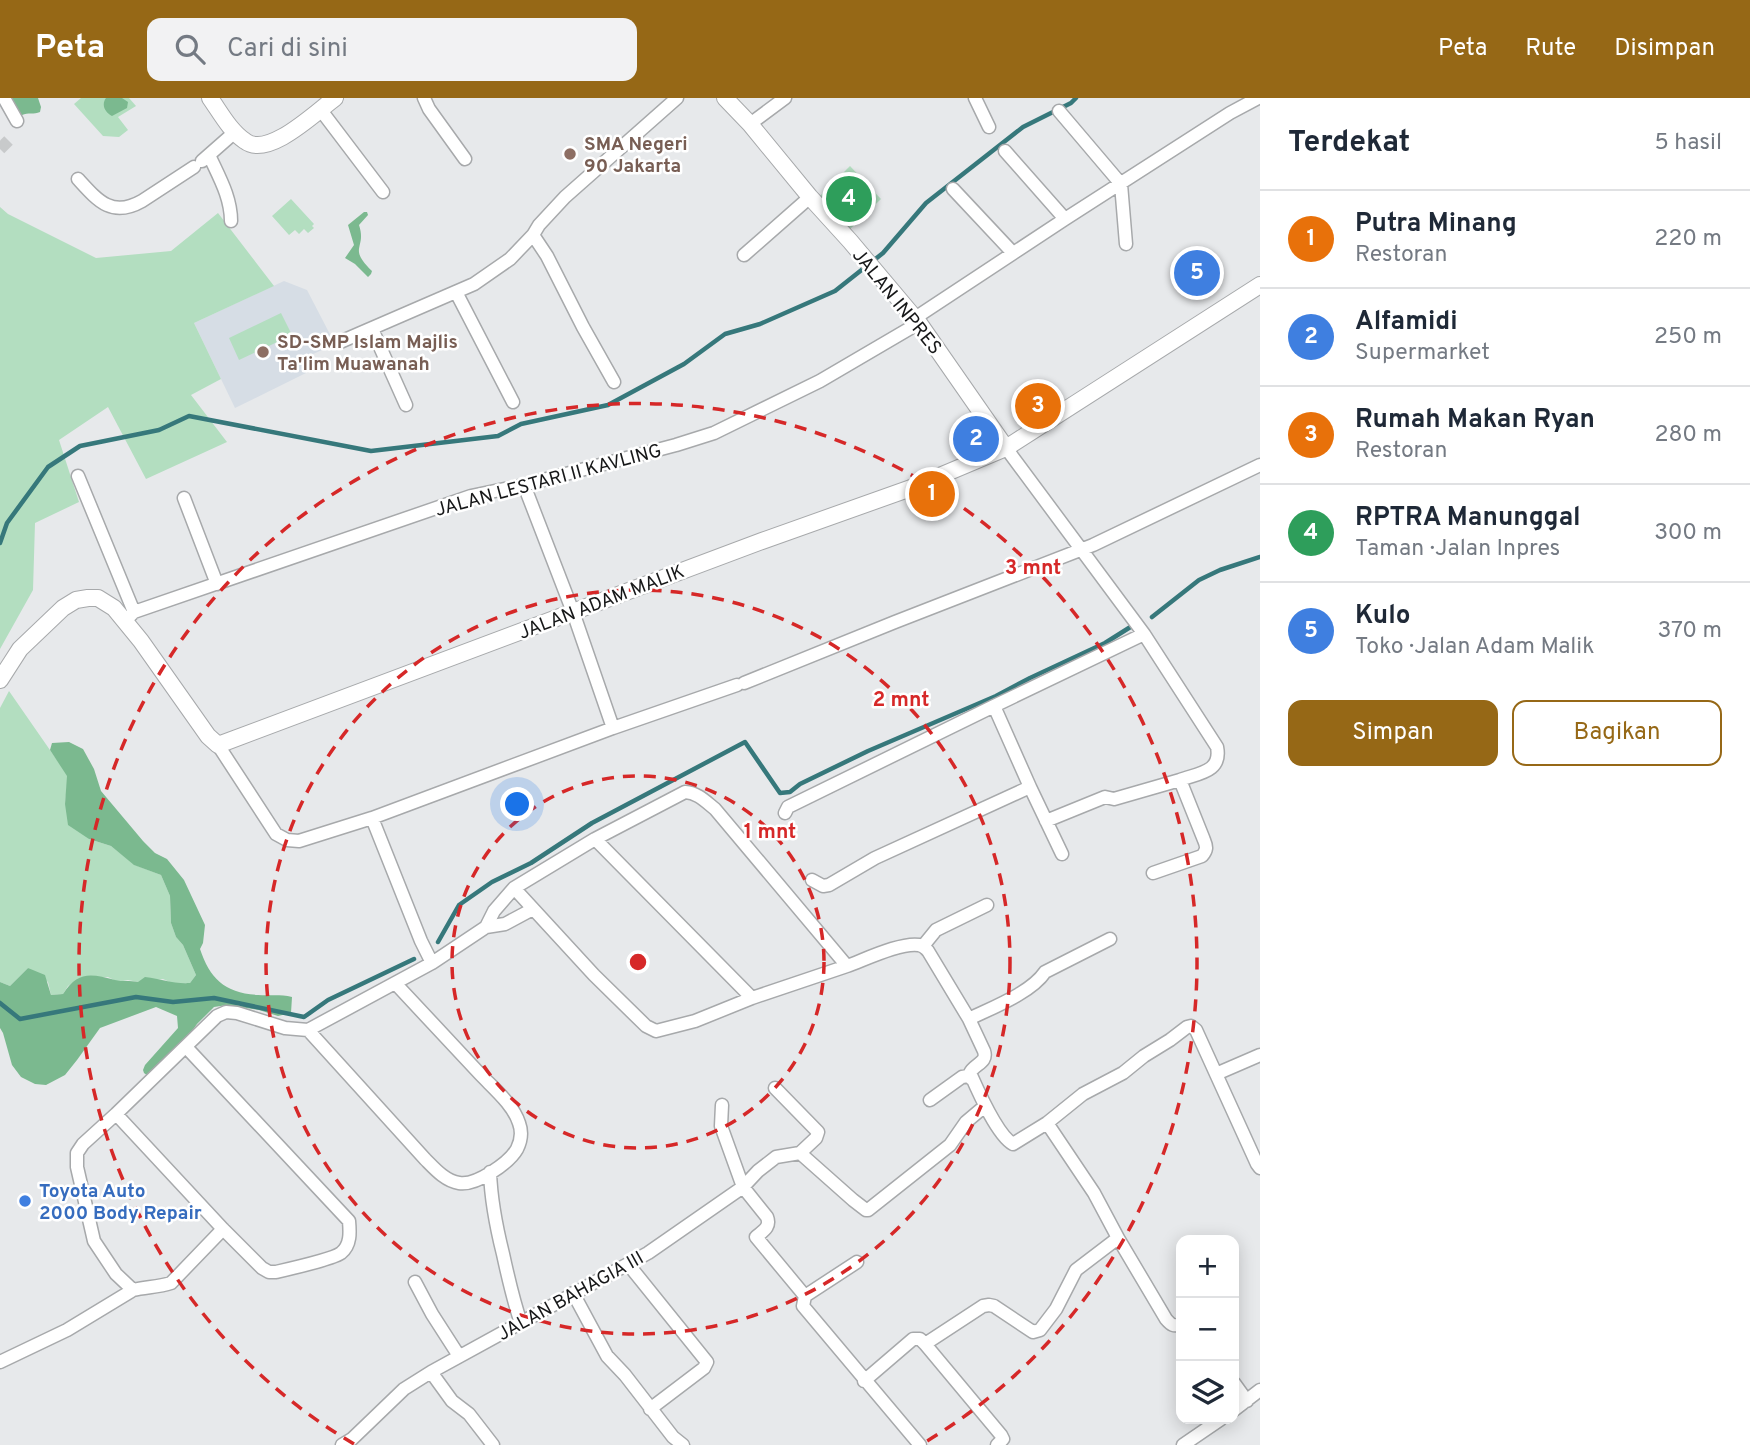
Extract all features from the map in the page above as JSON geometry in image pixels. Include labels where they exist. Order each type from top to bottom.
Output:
[{"type":"street","points":[[4,98],[17,121]]},
{"type":"street","points":[[210,98],[235,132],[250,145],[263,146],[289,132],[329,101],[383,192]]},
{"type":"street","points":[[424,98],[465,159]]},
{"type":"street","points":[[340,342],[474,284],[510,259],[565,197],[677,98]]},
{"type":"street","name":"JALAN INPRES","points":[[725,98],[917,320],[1006,448]]},
{"type":"street","points":[[750,124],[785,98]]},
{"type":"street","points":[[975,98],[989,127]]},
{"type":"street","name":"JALAN LESTARI II KAVLING","points":[[129,616],[471,496],[524,485],[714,433],[820,381],[917,320],[1065,219],[1230,113],[1258,98]]},
{"type":"street","points":[[1059,111],[1121,184],[1126,244]]},
{"type":"street","points":[[78,179],[105,205],[115,208],[134,206],[202,161],[235,132]]},
{"type":"street","points":[[1005,151],[1065,219]]},
{"type":"street","points":[[202,161],[228,198],[231,207],[230,221]]},
{"type":"street","points":[[953,189],[1013,253]]},
{"type":"street","points":[[744,255],[810,197]]},
{"type":"street","points":[[533,236],[547,256],[614,382]]},
{"type":"street","name":"JALAN ADAM MALIK","points":[[218,746],[762,541],[911,488],[1006,448],[1260,285]]},
{"type":"street","points":[[456,292],[513,402]]},
{"type":"street","points":[[372,329],[406,405]]},
{"type":"street","points":[[1006,448],[1144,634],[1217,747],[1219,758],[1209,769],[1180,780],[1114,799],[1105,797],[1046,821]]},
{"type":"street","points":[[78,476],[129,616],[141,641],[208,736],[218,746],[276,834],[287,840],[299,841],[372,818],[613,728],[741,684],[1082,550],[1260,465]]},
{"type":"street","points":[[524,485],[573,612],[613,728]]},
{"type":"street","points":[[184,498],[217,584]]},
{"type":"street","points":[[0,680],[20,649],[55,614],[76,600],[98,598],[129,616]]},
{"type":"street","points":[[785,813],[788,807],[826,787],[1144,634]]},
{"type":"street","points":[[994,706],[1062,855]]},
{"type":"street","points":[[1153,873],[1202,856],[1206,852],[1207,847],[1180,780]]},
{"type":"street","points":[[813,880],[823,887],[829,885],[875,858],[1030,787]]},
{"type":"street","points":[[486,927],[494,911],[514,888],[595,839],[685,792],[699,796],[715,809],[847,966]]},
{"type":"street","points":[[372,818],[432,962]]},
{"type":"street","points":[[595,839],[752,998]]},
{"type":"street","points":[[514,888],[594,975],[646,1027],[656,1031],[695,1021],[752,998],[890,950],[923,946],[969,1019],[986,1055],[970,1072],[985,1106],[1007,1140],[1013,1144],[1047,1123],[1083,1094],[1124,1073],[1144,1056],[1191,1026],[1196,1030],[1260,1168]]},
{"type":"street","points":[[923,946],[936,930],[987,905]]},
{"type":"street","points":[[133,1290],[116,1274],[94,1241],[77,1167],[78,1153],[83,1144],[217,1016],[226,1012],[237,1013],[285,1028],[308,1030],[432,962],[486,927],[505,924],[533,909]]},
{"type":"street","points":[[969,1019],[1022,992],[1045,972],[1111,939]]},
{"type":"street","points":[[308,1030],[440,1173],[462,1184],[475,1181],[507,1161],[517,1149],[522,1136],[519,1123],[499,1095],[395,983]]},
{"type":"street","points":[[116,1114],[262,1268],[276,1272],[341,1253],[348,1244],[349,1221],[186,1047]]},
{"type":"street","points":[[1216,1074],[1260,1055]]},
{"type":"street","points":[[930,1100],[962,1077],[968,1076],[973,1080]]},
{"type":"street","points":[[775,1088],[818,1132],[816,1138],[800,1153],[852,1200],[868,1210],[950,1145],[966,1122],[985,1106]]},
{"type":"street","points":[[722,1105],[721,1126],[743,1187],[767,1217],[767,1228],[756,1237],[805,1296]]},
{"type":"street","points":[[1047,1123],[1094,1193],[1166,1320],[1170,1325],[1176,1326]]},
{"type":"street","name":"JALAN BAHAGIA III","points":[[342,1445],[352,1439],[404,1389],[430,1372],[648,1252],[743,1187],[776,1157],[800,1153]]},
{"type":"street","points":[[490,1172],[495,1226],[521,1323]]},
{"type":"street","points":[[0,1362],[67,1330],[133,1290],[171,1283],[223,1229]]},
{"type":"street","points":[[925,1344],[989,1305],[1033,1332],[1040,1330],[1056,1309],[1076,1270],[1118,1238]]},
{"type":"street","points":[[857,1262],[805,1296],[803,1306],[920,1445]]},
{"type":"street","points":[[628,1264],[707,1362],[705,1368],[650,1409]]},
{"type":"street","points":[[415,1282],[459,1356]]},
{"type":"street","points":[[573,1293],[607,1356],[673,1437],[683,1445]]},
{"type":"street","points":[[864,1381],[913,1339],[920,1339],[1001,1434],[1003,1439],[997,1445]]},
{"type":"street","points":[[430,1372],[452,1401],[469,1414],[493,1445]]},
{"type":"street","points":[[1239,1390],[1247,1401]]},
{"type":"street","points":[[1239,1407],[1260,1391]]},
{"type":"street","points":[[1183,1445],[1214,1424]]},
{"type":"shaded area","name":"SD-SMP Islam Majlis Ta'lim Muawanah","points":[[284,281],[307,290],[335,344],[300,360],[306,373],[235,408],[194,323]]},
{"type":"green space","points":[[11,98],[38,98],[40,112],[22,115],[18,113]]},
{"type":"green space","points":[[81,98],[129,98],[136,106],[118,117],[128,130],[119,137],[103,136],[74,104]]},
{"type":"green space","points":[[106,98],[122,98],[128,102],[127,108],[112,116],[104,108]]},
{"type":"green space","points":[[850,166],[881,199],[847,232],[816,200]]},
{"type":"green space","points":[[291,199],[314,224],[314,228],[308,233],[304,229],[299,234],[295,230],[289,235],[272,216]]},
{"type":"green space","points":[[0,207],[8,214],[96,258],[171,251],[218,213],[274,286],[194,323],[221,379],[191,395],[227,442],[146,479],[108,407],[59,440],[79,502],[35,523],[33,590],[0,649]]},
{"type":"green space","points":[[364,212],[368,215],[359,225],[359,252],[372,271],[368,277],[345,258],[354,245],[348,225]]},
{"type":"green space","points":[[281,313],[292,335],[239,360],[229,338]]},
{"type":"green space","points":[[9,691],[68,776],[65,804],[89,839],[111,846],[135,865],[161,875],[170,896],[171,923],[196,975],[190,983],[174,984],[163,979],[118,982],[108,977],[80,978],[68,986],[63,994],[51,995],[48,982],[28,968],[10,986],[0,982],[0,708]]},
{"type":"green space","points":[[69,742],[83,749],[94,769],[101,791],[143,841],[155,853],[167,859],[184,880],[205,925],[200,949],[214,976],[228,987],[246,994],[292,997],[291,1013],[278,1016],[227,1005],[214,1007],[185,1041],[148,1076],[143,1070],[145,1065],[178,1028],[177,1016],[156,1007],[100,1028],[65,1075],[46,1085],[35,1084],[21,1077],[12,1065],[0,1028],[0,982],[10,986],[28,968],[45,975],[51,995],[63,994],[80,977],[92,975],[118,981],[138,982],[145,977],[190,983],[196,975],[171,923],[170,896],[161,875],[134,865],[111,846],[89,839],[68,825],[65,804],[67,776],[50,750],[52,743]]},
{"type":"waterway","points":[[0,543],[7,523],[48,467],[80,446],[159,430],[189,416],[371,451],[498,436],[521,424],[608,405],[684,364],[725,334],[760,324],[835,291],[883,253],[926,203],[1023,127],[1076,98]]},
{"type":"waterway","points":[[1152,617],[1199,580],[1260,557]]},
{"type":"waterway","points":[[438,942],[459,905],[492,882],[531,863],[592,823],[745,742],[780,793],[790,792],[800,784],[868,751],[996,696],[1105,643],[1132,626]]},
{"type":"waterway","points":[[0,1003],[20,1019],[136,997],[173,1002],[214,998],[304,1017],[328,1000],[414,959]]},
{"type":"tunnel","points":[[0,149],[10,139]]},
{"type":"place","name":"SMA Negeri 90 Jakarta","points":[[570,154]]},
{"type":"place","name":"RPTRA Manunggal","points":[[849,199]]},
{"type":"place","name":"Kulo","points":[[1197,273]]},
{"type":"place","name":"SD-SMP Islam Majlis Ta'lim Muawanah","points":[[263,352]]},
{"type":"place","name":"Rumah Makan Ryan","points":[[1038,406]]},
{"type":"place","name":"Alfamidi","points":[[976,439]]},
{"type":"place","name":"Putra Minang","points":[[932,494]]},
{"type":"place","name":"Toyota Auto 2000 Body Repair","points":[[25,1201]]}]
